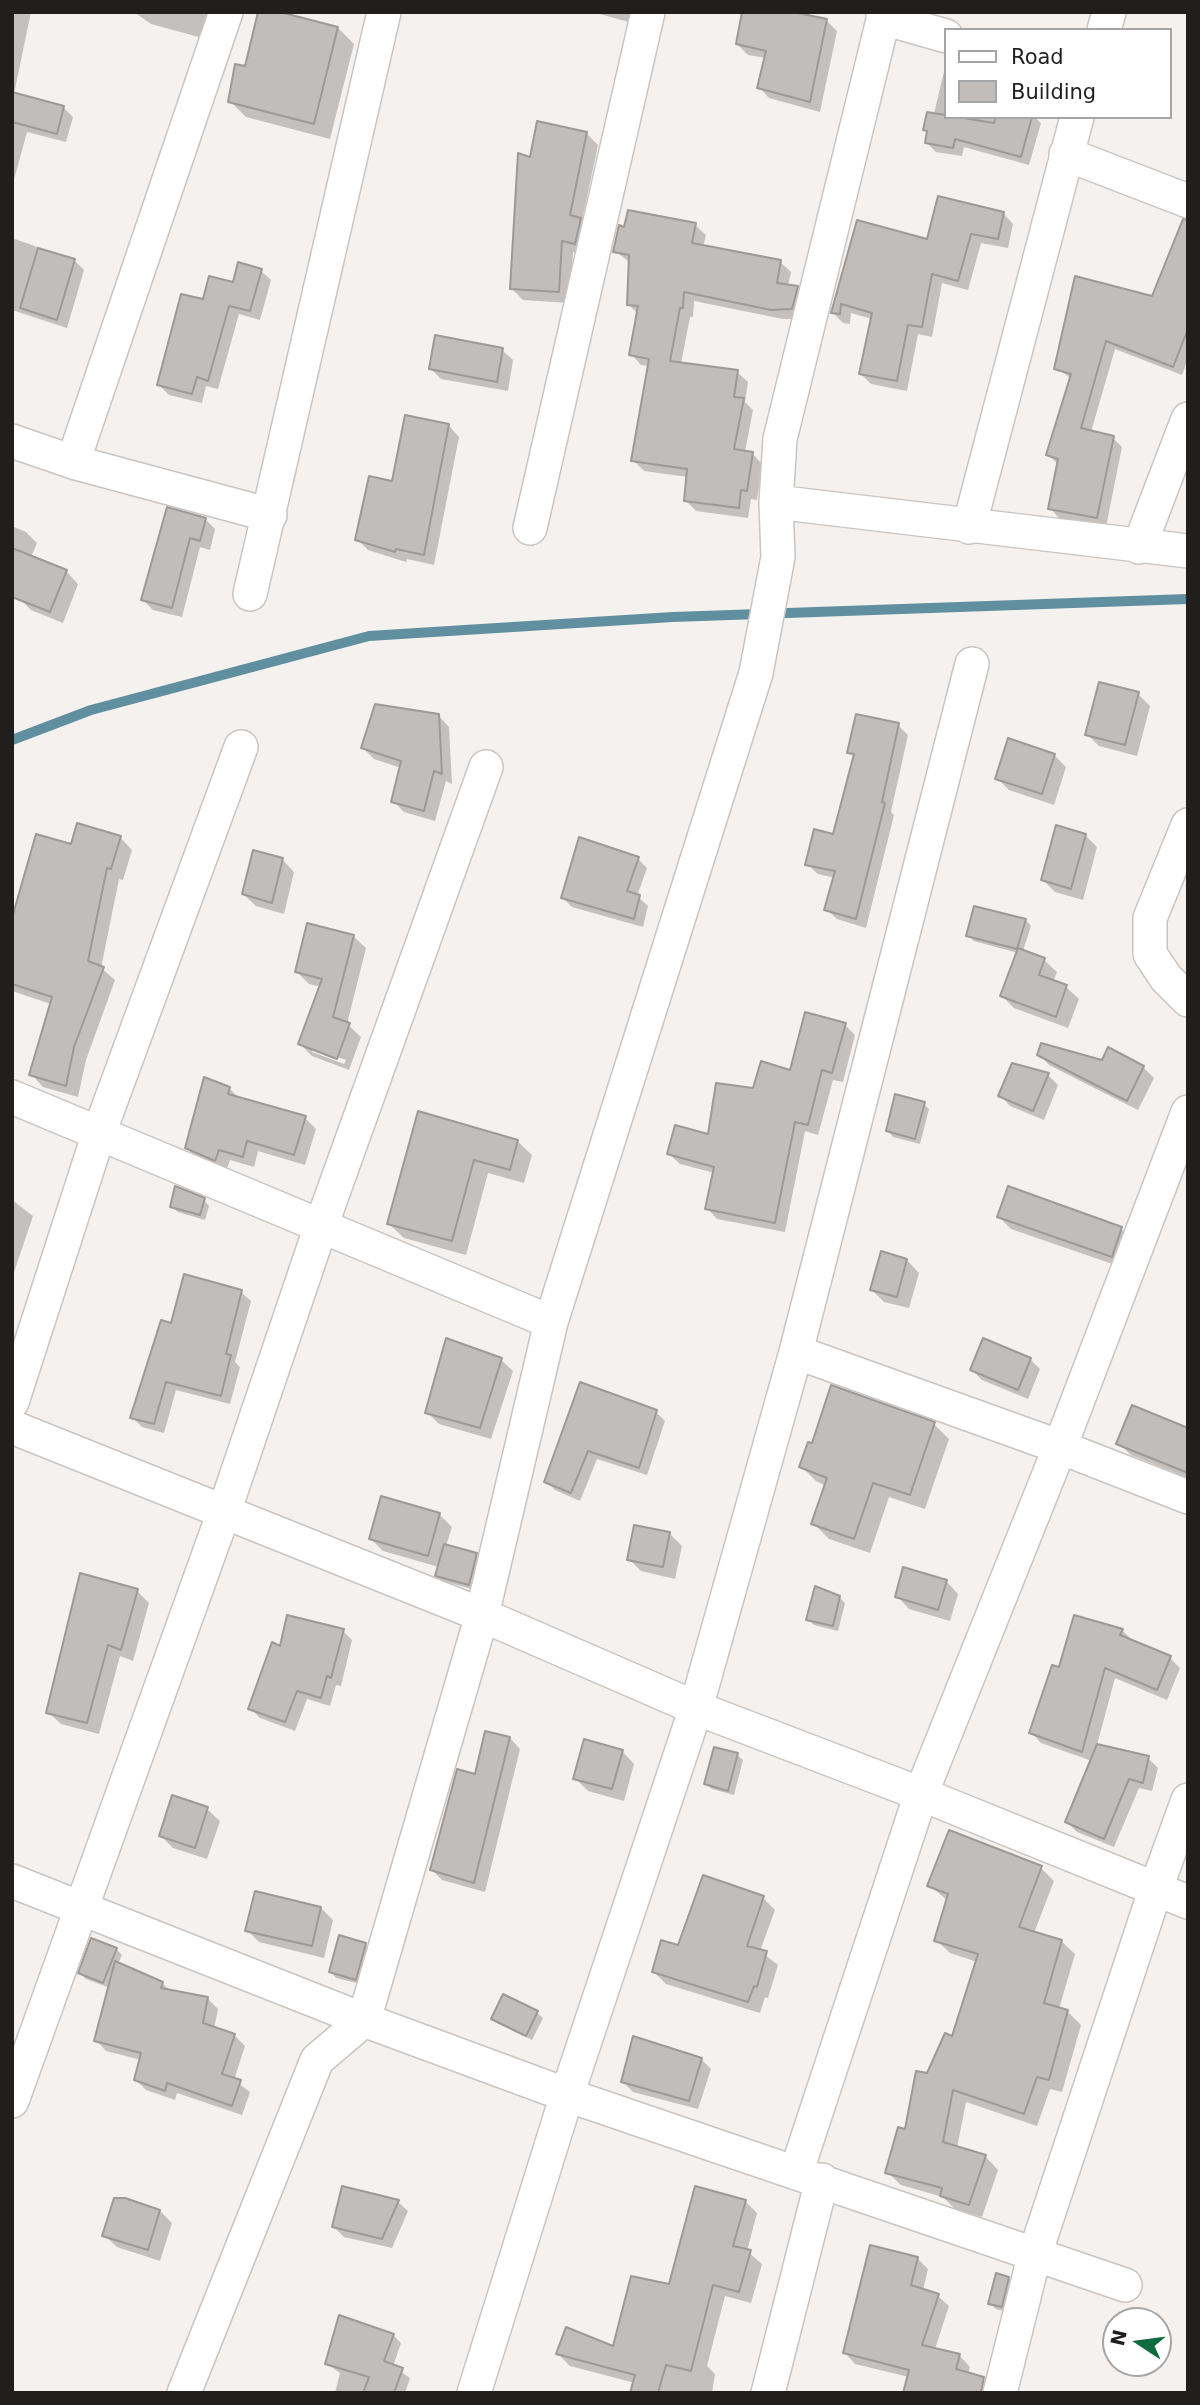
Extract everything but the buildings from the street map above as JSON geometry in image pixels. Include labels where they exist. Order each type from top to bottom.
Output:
[{"type":"street","points":[[74,462],[226,12]]},
{"type":"street","points":[[250,594],[384,12]]},
{"type":"street","points":[[530,528],[648,12]]},
{"type":"street","points":[[184,2393],[317,2060],[364,2020],[482,1615],[551,1322],[757,673],[778,557],[776,502],[780,439],[884,15],[944,35]]},
{"type":"street","points":[[969,527],[1076,119]]},
{"type":"street","points":[[1066,154],[1188,201]]},
{"type":"street","points":[[1139,547],[1188,419]]},
{"type":"street","points":[[12,441],[74,462],[270,515]]},
{"type":"street","points":[[776,502],[1188,551]]},
{"type":"street","points":[[474,2393],[567,2095],[696,1707],[796,1352],[972,664]]},
{"type":"street","points":[[12,1402],[99,1133],[241,747]]},
{"type":"street","points":[[12,2101],[224,1512],[321,1226],[486,767]]},
{"type":"street","points":[[1188,825],[1150,918],[1150,954],[1166,978],[1188,1000]]},
{"type":"street","points":[[12,1097],[551,1322]]},
{"type":"street","points":[[768,2393],[808,2176],[921,1794],[1060,1447],[1188,1112]]},
{"type":"street","points":[[796,1352],[1060,1447],[1188,1497]]},
{"type":"street","points":[[12,1427],[482,1615],[696,1707],[1188,1902]]},
{"type":"street","points":[[1000,2393],[1034,2257],[1156,1888],[1188,1800]]},
{"type":"street","points":[[12,1881],[364,2020],[567,2095],[808,2176],[1034,2257],[1125,2285]]},
{"type":"waterway","points":[[12,740],[91,710],[369,636],[673,617],[1188,599]]}]
